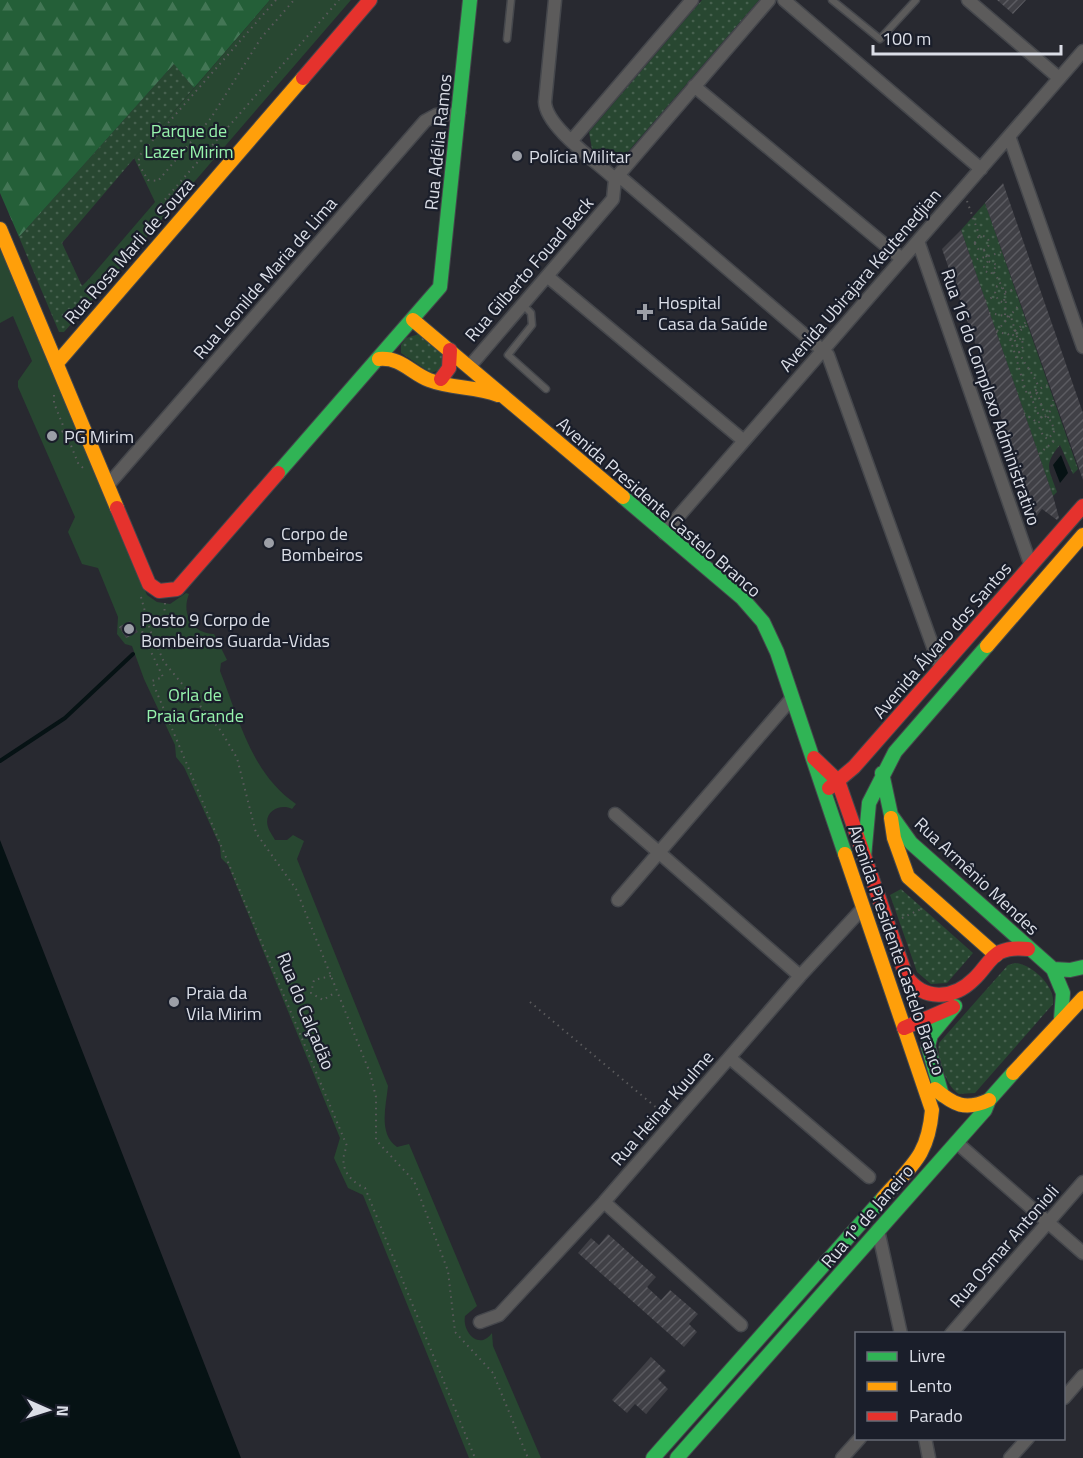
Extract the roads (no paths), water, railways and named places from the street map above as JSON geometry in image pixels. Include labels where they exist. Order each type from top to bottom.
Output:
[{"type":"street","name":"Rua Rosa Marli de Souza","points":[[57,363],[370,0]]},
{"type":"street","name":"Rua Adélia Ramos","points":[[413,320],[440,287],[470,0]]},
{"type":"street","points":[[555,0],[545,109],[551,122],[823,351],[832,363],[941,669]]},
{"type":"street","points":[[572,140],[692,0]]},
{"type":"street","name":"Rua Gilberto Fouad Beck","points":[[470,366],[613,199],[617,177],[769,0]]},
{"type":"street","points":[[784,0],[981,169]]},
{"type":"street","points":[[968,0],[1059,78]]},
{"type":"street","name":"Avenida Ubirajara Keutenedjian","points":[[664,533],[1083,51]]},
{"type":"street","points":[[694,86],[902,259]]},
{"type":"street","name":"Rua Leonilde Maria de Lima","points":[[108,484],[425,121],[436,115],[459,113]]},
{"type":"street","points":[[1009,136],[1083,347]]},
{"type":"street","points":[[0,229],[108,484],[143,586],[166,592],[183,584],[413,320]]},
{"type":"street","name":"Rua 16 do Complexo Administrativo","points":[[918,241],[1031,566]]},
{"type":"street","points":[[547,276],[744,441]]},
{"type":"street","name":"Avenida Presidente Castelo Branco","points":[[413,320],[742,598],[758,616],[777,651],[932,1110],[933,1122]]},
{"type":"street","points":[[394,341],[395,351],[400,360]]},
{"type":"street","points":[[435,379],[449,368],[450,350]]},
{"type":"street","points":[[379,358],[400,360]]},
{"type":"street","name":"Avenida Presidente Castelo Branco","points":[[400,360],[435,379],[477,388],[505,398]]},
{"type":"street","points":[[435,379],[454,376],[470,366]]},
{"type":"street","name":"Avenida Álvaro dos Santos","points":[[823,791],[854,767],[1083,506]]},
{"type":"street","name":"Avenida Álvaro dos Santos","points":[[864,857],[870,803],[885,767],[901,743],[1083,535]]},
{"type":"street","points":[[618,900],[792,698]]},
{"type":"street","name":"Avenida Presidente Castelo Branco","points":[[812,756],[838,781],[910,984],[922,993],[937,997],[972,983]]},
{"type":"street","name":"Rua Armênio Mendes","points":[[885,767],[891,815],[920,853],[1053,969]]},
{"type":"street","points":[[615,814],[800,976]]},
{"type":"street","points":[[891,815],[894,838],[908,877],[996,955]]},
{"type":"street","name":"Rua Heinar Kuulme","points":[[480,1323],[499,1315],[604,1202],[800,976],[863,908]]},
{"type":"street","points":[[942,1095],[928,1046],[932,1035],[996,955],[1013,948],[1028,949]]},
{"type":"street","points":[[1053,969],[1070,970],[1083,967]]},
{"type":"street","points":[[1053,969],[1060,979],[1065,997],[1061,1019]]},
{"type":"street","name":"Rua 1º de Janeiro","points":[[677,1458],[985,1110],[989,1100],[1061,1019],[1083,998]]},
{"type":"street","points":[[904,1028],[955,1006]]},
{"type":"street","points":[[730,1058],[870,1177]]},
{"type":"street","points":[[922,1080],[952,1105],[974,1106],[989,1100]]},
{"type":"street","name":"Rua 1º de Janeiro","points":[[653,1458],[922,1153],[930,1136],[933,1122]]},
{"type":"street","points":[[956,1142],[1083,1253]]},
{"type":"street","name":"Rua Osmar Antonioli","points":[[953,1332],[1083,1182]]},
{"type":"street","points":[[604,1202],[741,1325]]},
{"type":"street","points":[[878,1230],[902,1332]]},
{"type":"street","points":[[1065,1397],[1083,1376]]},
{"type":"street","points":[[842,1458],[858,1440]]},
{"type":"street","points":[[925,1440],[929,1458]]},
{"type":"street","points":[[1010,1458],[1026,1440]]},
{"type":"lane","points":[[507,39],[511,0]]},
{"type":"lane","points":[[832,0],[880,39],[916,0]]},
{"type":"lane","points":[[523,305],[531,313],[532,325],[508,355],[546,390]]},
{"type":"waterway","points":[[0,761],[65,718],[133,654]]},
{"type":"place","name":"Polícia Militar","points":[[517,156]]},
{"type":"place","name":"Hospital Casa da Saúde","points":[[645,312]]},
{"type":"place","name":"PG Mirim","points":[[52,436]]},
{"type":"place","name":"Corpo de Bombeiros","points":[[269,543]]},
{"type":"place","name":"Posto 9 Corpo de Bombeiros Guarda-Vidas","points":[[129,629]]},
{"type":"place","name":"Praia da Vila Mirim","points":[[174,1002]]},
{"type":"park label","name":"Parque de Lazer Mirim","points":[[189,140]]},
{"type":"park label","name":"Orla de Praia Grande","points":[[195,704]]}]
